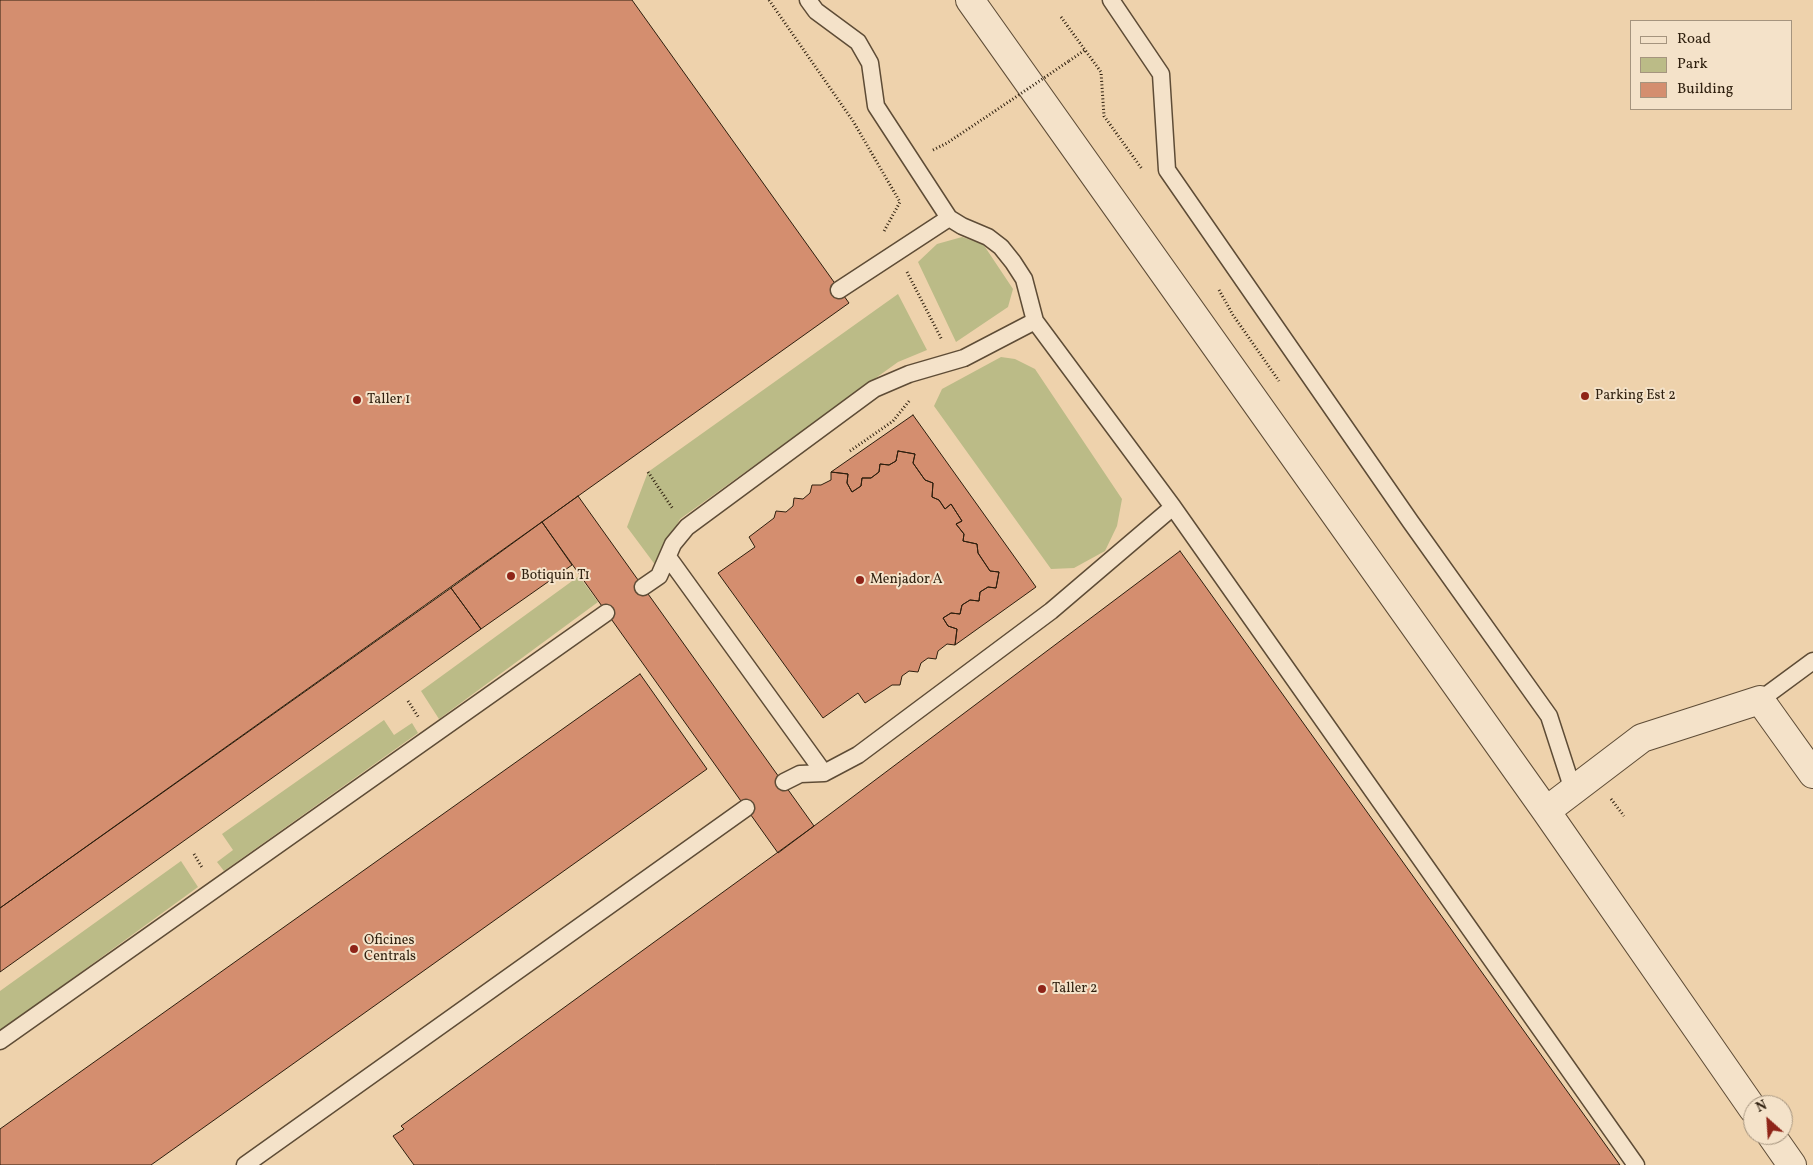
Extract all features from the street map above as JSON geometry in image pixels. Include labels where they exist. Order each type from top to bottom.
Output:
[{"type":"street","points":[[970,0],[1546,811],[1743,1095]]},
{"type":"street","points":[[1546,811],[1642,738],[1760,700],[1813,774]]},
{"type":"street","points":[[1778,1145],[1792,1165]]},
{"type":"lane","points":[[808,0],[816,11],[858,42],[870,63],[876,106],[949,218],[988,237],[1001,247],[1024,279],[1035,321],[1173,506],[1636,1165]]},
{"type":"lane","points":[[1111,0],[1161,74],[1166,170],[1415,528],[1549,716],[1573,790]]},
{"type":"lane","points":[[839,290],[949,218]]},
{"type":"lane","points":[[644,587],[659,576],[673,544],[687,527],[874,389],[909,374],[964,358],[1035,321]]},
{"type":"lane","points":[[784,782],[800,774],[824,773],[858,755],[1051,611],[1173,506]]},
{"type":"lane","points":[[668,557],[824,773]]},
{"type":"lane","points":[[0,1041],[606,613]]},
{"type":"lane","points":[[1760,700],[1813,661]]},
{"type":"lane","points":[[245,1165],[746,808]]},
{"type":"path","points":[[769,0],[853,121],[900,202],[882,232],[897,253],[945,346],[936,366],[893,421],[850,451]]},
{"type":"path","points":[[1061,17],[1101,72]]},
{"type":"path","points":[[934,150],[1085,50]]},
{"type":"path","points":[[648,472],[674,512]]},
{"type":"green space","points":[[962,237],[983,244],[1013,289],[1008,307],[956,342],[918,262],[937,244]]},
{"type":"green space","points":[[898,294],[927,350],[898,362],[680,519],[656,566],[627,527],[648,472]]},
{"type":"green space","points":[[1001,357],[1015,359],[1035,369],[1122,499],[1117,526],[1105,551],[1074,568],[1051,569],[934,406],[942,389]]},
{"type":"green space","points":[[579,576],[598,602],[439,719],[421,691]]},
{"type":"green space","points":[[384,720],[394,735],[412,723],[418,733],[224,871],[217,862],[233,850],[222,834]]},
{"type":"green space","points":[[181,861],[198,887],[0,1031],[0,991]]},
{"type":"building","name":"Taller 1","points":[[0,0],[632,0],[849,303],[0,908]]},
{"type":"building","points":[[913,415],[1036,587],[955,645],[957,629],[948,626],[943,618],[951,613],[960,614],[962,605],[970,600],[979,601],[980,592],[988,587],[996,588],[999,572],[990,571],[978,553],[977,544],[963,541],[964,534],[956,524],[962,521],[951,504],[945,509],[939,500],[932,497],[933,483],[925,480],[913,463],[915,454],[898,451],[896,461],[889,465],[880,464],[879,472],[871,478],[862,478],[861,486],[852,492],[847,483],[848,474],[831,472]]},
{"type":"building","name":"Menjador A","points":[[898,451],[915,454],[913,463],[925,480],[933,483],[932,497],[939,500],[945,509],[951,504],[962,521],[956,524],[964,534],[963,541],[977,544],[978,553],[990,571],[999,572],[996,588],[988,587],[980,592],[979,601],[970,600],[962,605],[960,614],[951,613],[943,618],[948,626],[957,629],[955,645],[947,644],[938,651],[936,659],[928,658],[921,663],[918,672],[909,671],[902,676],[900,685],[892,685],[865,703],[858,693],[823,718],[718,573],[755,547],[749,537],[774,518],[776,511],[786,512],[793,506],[794,498],[803,499],[810,493],[812,485],[821,485],[831,480],[831,472],[848,474],[847,483],[852,492],[861,486],[862,478],[871,478],[879,472],[880,464],[889,465],[896,461]]},
{"type":"building","points":[[578,496],[814,826],[778,853],[542,522]]},
{"type":"building","name":"Botiquin T1","points":[[542,522],[572,565],[481,629],[451,588]]},
{"type":"building","name":"Taller 2","points":[[1180,551],[1620,1165],[414,1165],[393,1136],[404,1129],[401,1126],[814,826]]},
{"type":"building","points":[[451,588],[481,629],[0,972],[0,908]]},
{"type":"building","name":"Oficines Centrals","points":[[640,674],[707,769],[151,1165],[0,1165],[0,1129]]},
{"type":"place","name":"Parking Est 2","points":[[1585,396]]},
{"type":"place","name":"Taller 1","points":[[357,400]]},
{"type":"place","name":"Botiquin T1","points":[[511,576]]},
{"type":"place","name":"Menjador A","points":[[860,580]]},
{"type":"place","name":"Oficines Centrals","points":[[354,949]]},
{"type":"place","name":"Taller 2","points":[[1042,989]]}]
